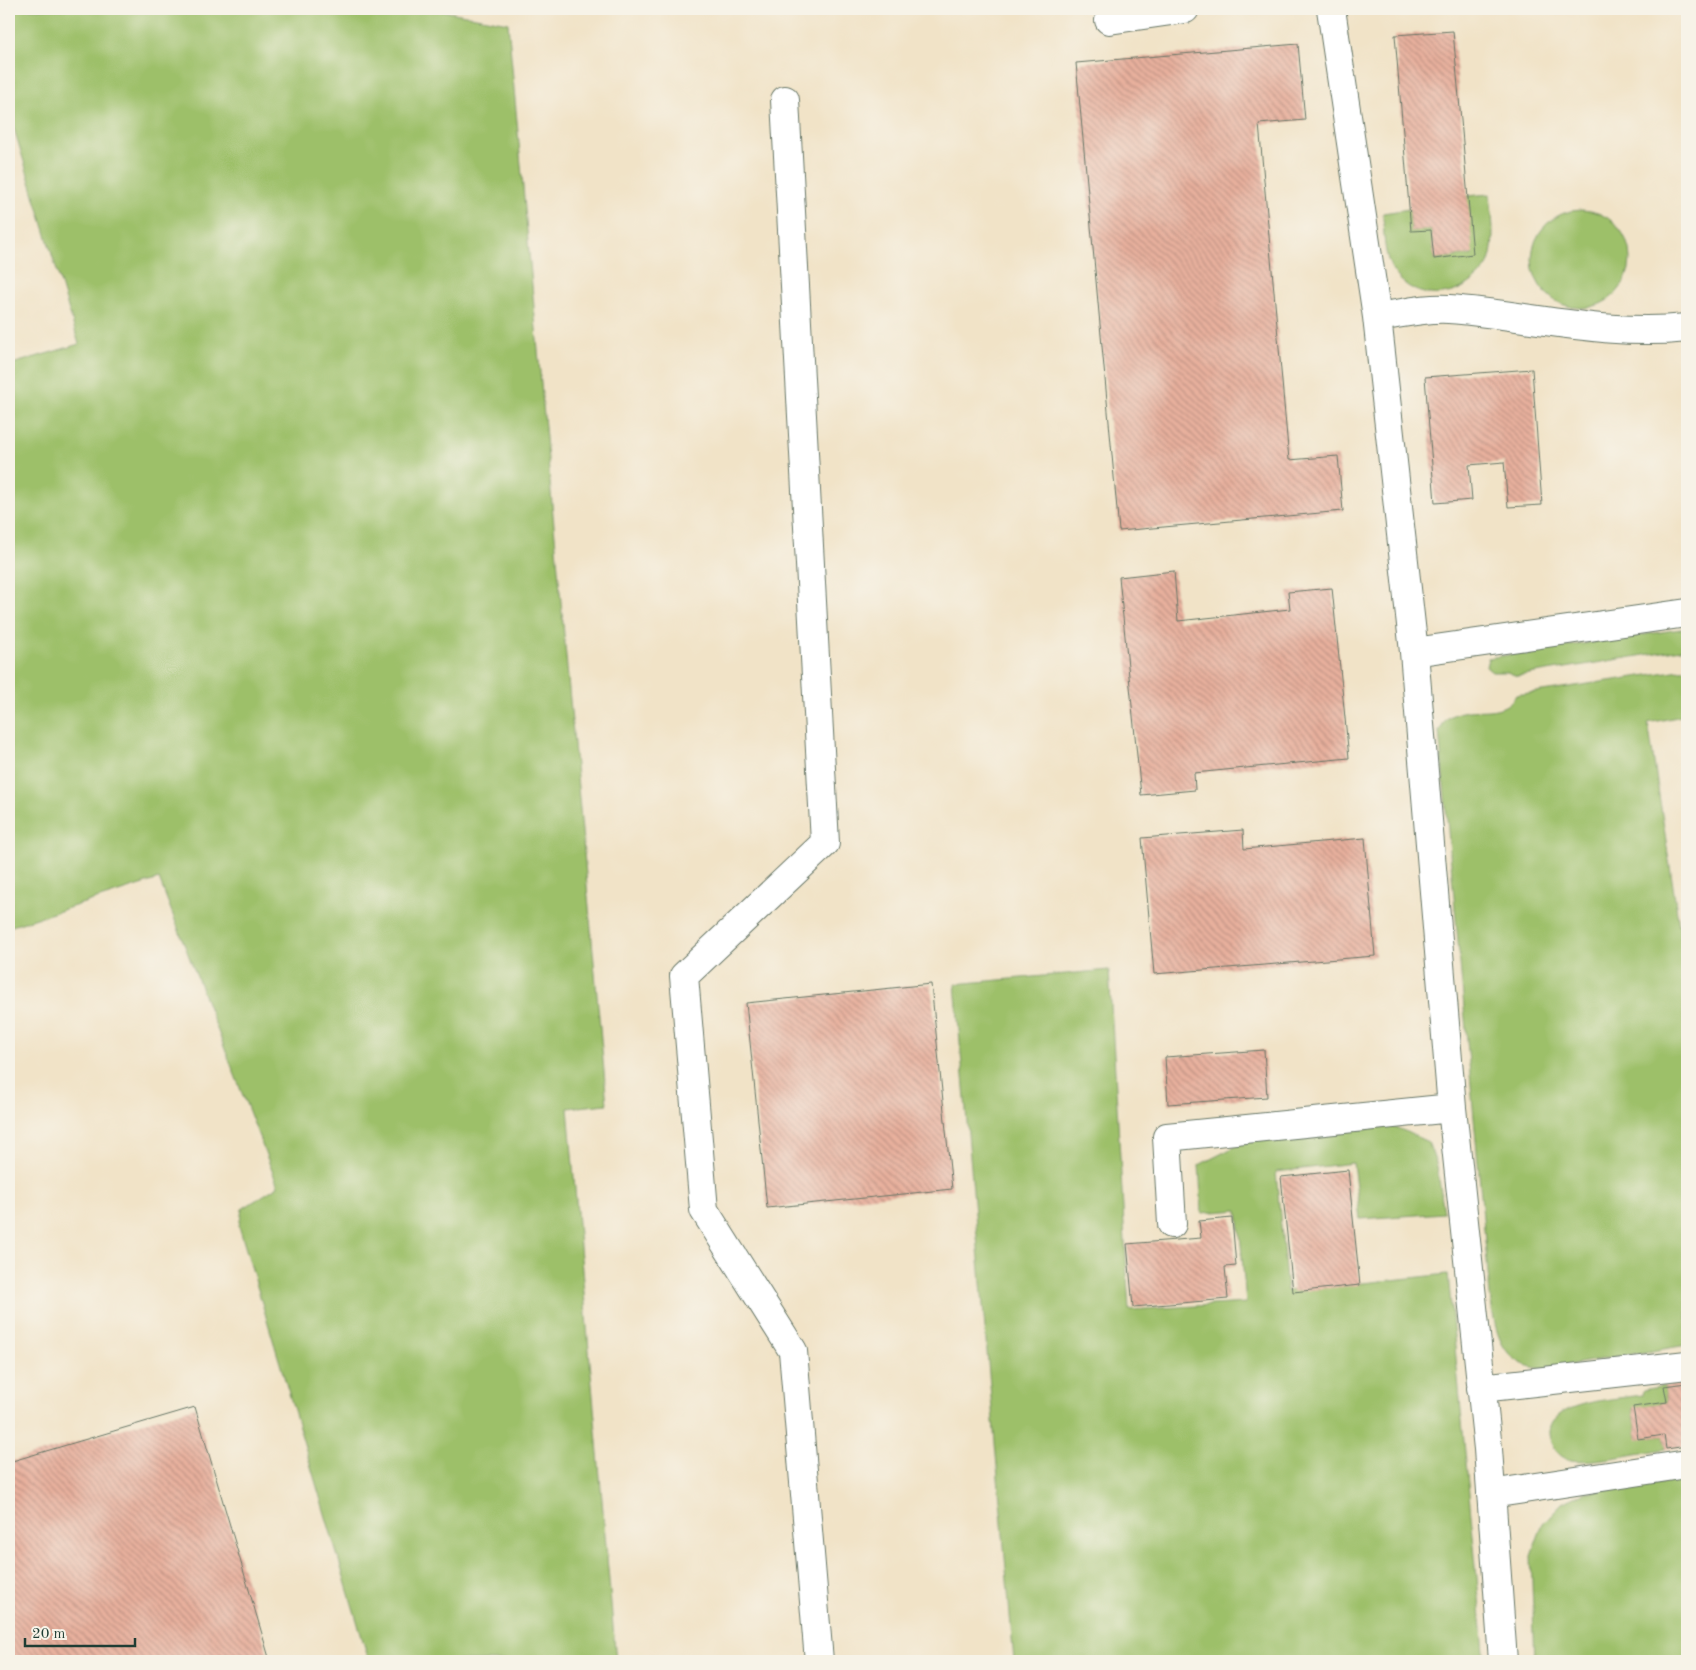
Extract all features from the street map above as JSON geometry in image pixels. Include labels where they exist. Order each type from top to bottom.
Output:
[{"type":"lane","points":[[1109,20],[1184,9]]},
{"type":"lane","points":[[1331,9],[1377,316],[1414,652],[1452,1108],[1491,1494],[1503,1661]]},
{"type":"lane","points":[[785,100],[825,843],[684,976],[704,1210],[793,1351],[819,1661]]},
{"type":"lane","points":[[1377,316],[1447,309],[1580,327],[1659,331],[1687,328]]},
{"type":"lane","points":[[1414,652],[1687,613]]},
{"type":"lane","points":[[1172,1224],[1166,1137],[1452,1108]]},
{"type":"lane","points":[[1481,1388],[1687,1365]]},
{"type":"lane","points":[[1491,1494],[1687,1464]]},
{"type":"green space","points":[[9,9],[433,9],[508,23],[607,1104],[568,1108],[616,1661],[369,1661],[239,1226],[242,1209],[278,1186],[159,879],[9,927],[9,365],[79,344],[9,112]]},
{"type":"green space","points":[[1490,194],[1493,228],[1492,245],[1489,262],[1483,272],[1465,286],[1445,294],[1424,293],[1404,283],[1396,275],[1386,254],[1383,213],[1409,209],[1411,231],[1431,230],[1434,259],[1472,255],[1467,196]]},
{"type":"green space","points":[[1581,210],[1600,214],[1615,225],[1626,240],[1630,259],[1626,278],[1615,293],[1600,304],[1581,308],[1562,304],[1547,293],[1536,278],[1532,259],[1536,240],[1547,225],[1562,214]]},
{"type":"green space","points":[[1687,628],[1687,648],[1517,676],[1507,672],[1492,672],[1486,667],[1488,658]]},
{"type":"green space","points":[[1687,669],[1687,715],[1648,723],[1687,978],[1687,1345],[1544,1369],[1532,1367],[1513,1357],[1501,1342],[1495,1324],[1490,1295],[1439,731],[1444,722],[1456,713],[1502,707],[1510,703],[1516,695]]},
{"type":"green space","points":[[1109,970],[1129,1310],[1246,1303],[1238,1210],[1202,1213],[1199,1165],[1248,1140],[1393,1126],[1428,1142],[1437,1166],[1444,1213],[1360,1219],[1353,1163],[1276,1172],[1287,1291],[1448,1274],[1485,1661],[1014,1661],[955,984]]},
{"type":"green space","points":[[1664,1386],[1667,1402],[1633,1408],[1638,1438],[1664,1435],[1666,1449],[1580,1461],[1564,1457],[1554,1447],[1551,1439],[1551,1426],[1557,1417],[1569,1409],[1584,1404],[1642,1395],[1643,1390]]},
{"type":"green space","points":[[1687,1479],[1687,1661],[1535,1661],[1531,1556],[1543,1523],[1562,1503],[1586,1492]]},
{"type":"building","points":[[1453,31],[1473,254],[1434,259],[1431,230],[1411,231],[1395,35]]},
{"type":"building","points":[[1298,44],[1305,120],[1259,124],[1289,460],[1338,456],[1343,511],[1119,531],[1076,63]]},
{"type":"building","points":[[1532,369],[1542,505],[1508,507],[1504,462],[1469,465],[1472,500],[1435,503],[1425,377]]},
{"type":"building","points":[[1174,571],[1178,621],[1290,609],[1288,592],[1332,588],[1349,758],[1194,773],[1195,790],[1141,795],[1119,577]]},
{"type":"building","points":[[1243,830],[1244,849],[1365,838],[1375,956],[1154,974],[1142,838]]},
{"type":"building","points":[[931,984],[952,1189],[767,1208],[746,1003]]},
{"type":"building","points":[[1264,1050],[1267,1097],[1168,1104],[1165,1057]]},
{"type":"building","points":[[1348,1170],[1360,1285],[1293,1292],[1281,1177]]},
{"type":"building","points":[[1232,1218],[1236,1266],[1225,1267],[1228,1299],[1133,1307],[1127,1244],[1201,1238],[1199,1221]]},
{"type":"building","points":[[1686,1383],[1687,1446],[1666,1449],[1664,1435],[1638,1439],[1633,1407],[1667,1402],[1664,1386]]},
{"type":"building","points":[[195,1407],[270,1661],[9,1661],[9,1462]]}]
